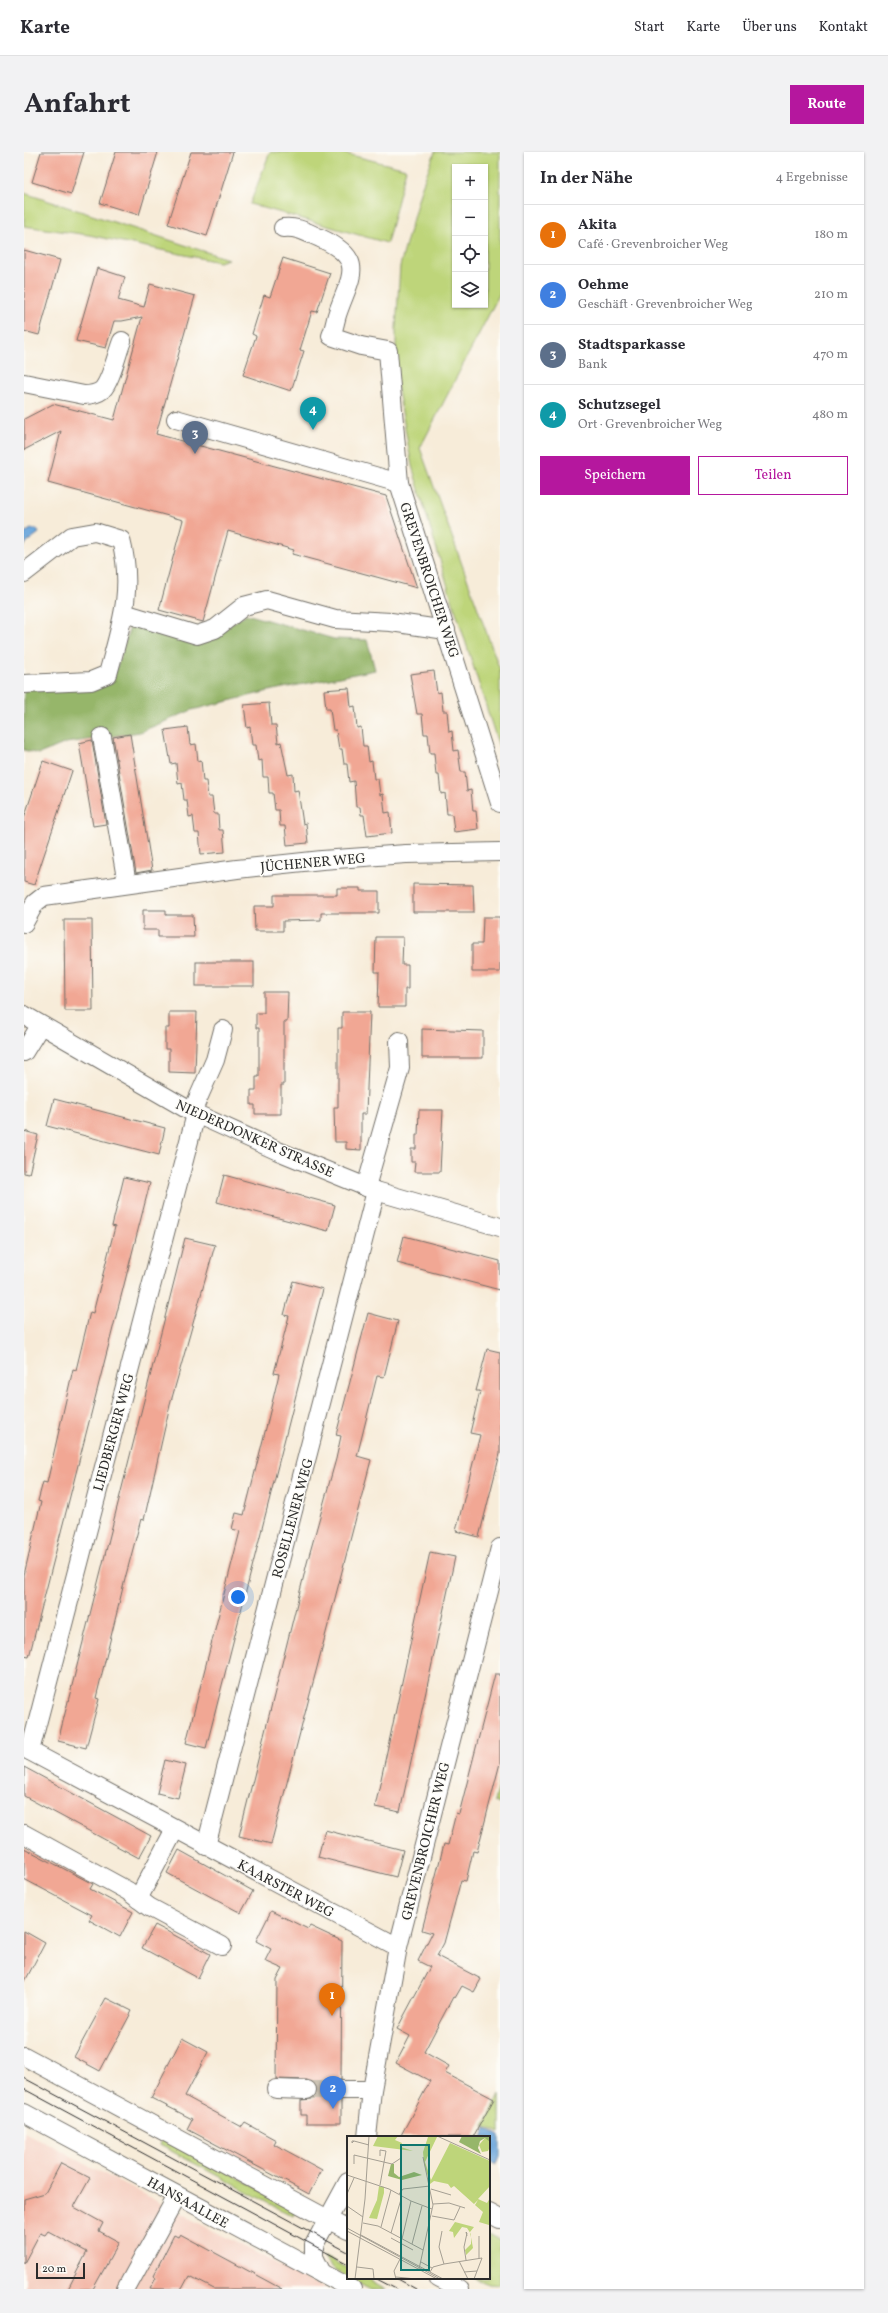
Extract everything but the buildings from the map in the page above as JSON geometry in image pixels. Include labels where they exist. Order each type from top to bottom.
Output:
[{"type":"street","name":"GREVENBROICHER WEG","points":[[283,228],[292,227],[300,229],[335,245],[344,252],[349,260],[352,276],[331,336],[361,346],[388,351],[400,482],[500,804]]},
{"type":"street","points":[[24,375],[84,395],[94,394],[102,390],[109,379],[122,341]]},
{"type":"street","points":[[176,419],[400,482]]},
{"type":"street","points":[[24,573],[72,536],[95,532],[121,540],[127,562],[124,613],[108,674],[91,681],[24,684]]},
{"type":"street","points":[[124,613],[197,635],[215,629],[244,606],[267,600],[335,619],[391,622],[446,630]]},
{"type":"street","points":[[102,737],[127,884]]},
{"type":"street","name":"JÜCHENER WEG","points":[[24,923],[29,901],[44,896],[237,869],[322,860],[406,854],[500,852]]},
{"type":"street","name":"NIEDERDONKER STRASSE","points":[[24,1015],[40,1026],[194,1113],[278,1151],[371,1189],[500,1227]]},
{"type":"street","points":[[24,1052],[40,1026]]},
{"type":"street","name":"LIEDBERGER WEG","points":[[27,1749],[194,1113],[214,1060],[223,1030]]},
{"type":"street","name":"ROSELLENER WEG","points":[[206,1846],[371,1189],[400,1068],[400,1040]]},
{"type":"street","name":"GREVENBROICHER WEG","points":[[367,2136],[372,2090],[398,1947],[497,1570],[500,1548]]},
{"type":"street","name":"KAARSTER WEG","points":[[27,1749],[206,1846],[398,1947]]},
{"type":"street","points":[[138,1899],[175,1829]]},
{"type":"street","points":[[24,1834],[128,1891],[149,1907],[222,1946]]},
{"type":"street","points":[[24,2056],[347,2229]]},
{"type":"street","points":[[276,2089],[307,2090]]},
{"type":"street","points":[[341,2090],[372,2090]]},
{"type":"street","name":"HANSAALLEE","points":[[24,2113],[352,2289]]},
{"type":"street","points":[[322,2273],[316,2263],[314,2250],[328,2219],[347,2184]]},
{"type":"street","points":[[126,2289],[177,2196]]},
{"type":"street","points":[[490,2214],[500,2219]]},
{"type":"street","points":[[440,2279],[459,2289]]},
{"type":"shaded area","points":[[24,2132],[325,2289],[24,2289]]},
{"type":"green space","points":[[270,152],[339,152],[406,169],[387,243],[250,204]]},
{"type":"green space","points":[[435,152],[500,152],[500,293],[420,448],[500,670],[500,750],[448,587],[412,466],[396,380],[396,328],[400,266],[421,189]]},
{"type":"green space","points":[[24,193],[228,259],[219,262],[89,235],[24,226]]},
{"type":"green space","points":[[246,614],[334,639],[367,640],[375,670],[273,690],[192,710],[140,732],[66,743],[39,754],[24,750],[24,689],[113,679],[131,624],[193,644],[216,635]]},
{"type":"green space","points":[[500,1777],[500,1804],[494,1802]]},
{"type":"green space","points":[[500,2094],[500,2133],[484,2126]]},
{"type":"green space","points":[[163,2137],[296,2209],[293,2216],[160,2145]]},
{"type":"green space","points":[[490,2236],[500,2241],[500,2285],[489,2284],[476,2279],[490,2279]]},
{"type":"green space","points":[[324,2256],[347,2268],[347,2277],[332,2269]]},
{"type":"green space","points":[[351,2279],[368,2279],[386,2289],[370,2289]]},
{"type":"water","points":[[31,529],[37,529],[39,533],[27,542],[24,547],[24,533]]},
{"type":"water","points":[[486,2128],[500,2136],[500,2157],[496,2165],[490,2162],[490,2136],[482,2136]]},
{"type":"tunnel","points":[[307,2090],[341,2090]]},
{"type":"tram line","points":[[24,2078],[347,2251]]},
{"type":"tram line","points":[[24,2089],[347,2263]]},
{"type":"tram line","points":[[377,2279],[396,2289]]},
{"type":"tram line","points":[[398,2279],[416,2289]]},
{"type":"place","name":"Schutzsegel","points":[[313,430]]},
{"type":"place","name":"Stadtsparkasse","points":[[195,454]]},
{"type":"place","name":"Akita","points":[[332,2016]]},
{"type":"place","name":"Oehme","points":[[333,2109]]}]
